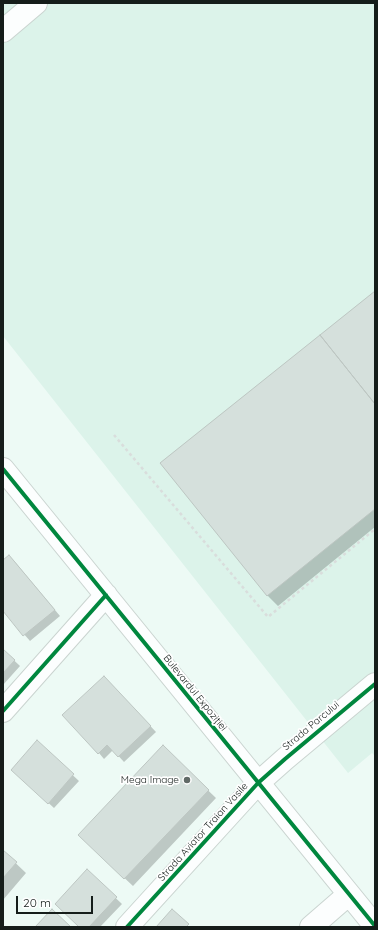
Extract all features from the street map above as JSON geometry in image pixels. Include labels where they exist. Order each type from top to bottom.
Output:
[{"type":"street","points":[[3,31],[36,3]]},
{"type":"street","name":"Bulevardul Expoziției","points":[[3,469],[375,926]]},
{"type":"street","points":[[3,711],[106,595]]},
{"type":"street","name":"Strada Parcului","points":[[258,783],[375,684]]},
{"type":"street","name":"Strada Aviator Traian Vasile","points":[[127,927],[258,783]]},
{"type":"street","points":[[311,927],[349,894]]},
{"type":"path","points":[[114,435],[268,617],[375,529]]},
{"type":"shaded area","points":[[3,3],[375,3],[375,756],[372,753],[348,773],[3,336]]},
{"type":"building","points":[[375,291],[375,404],[320,335]]},
{"type":"building","points":[[320,335],[375,404],[375,509],[267,596],[160,463]]},
{"type":"building","points":[[9,555],[55,610],[23,636],[3,611],[3,560]]},
{"type":"building","points":[[3,649],[15,660],[3,673]]},
{"type":"building","points":[[104,676],[151,726],[118,757],[107,745],[98,754],[62,715]]},
{"type":"building","points":[[37,740],[74,774],[48,804],[11,770]]},
{"type":"building","points":[[163,745],[209,790],[124,879],[78,835]]},
{"type":"building","points":[[3,850],[17,862],[3,878]]},
{"type":"building","points":[[87,869],[117,897],[89,927],[79,927],[55,904]]},
{"type":"building","points":[[52,909],[71,927],[35,927]]},
{"type":"building","points":[[172,909],[189,924],[186,927],[156,927]]},
{"type":"cycle path","points":[[3,469],[375,926]]},
{"type":"cycle path","points":[[3,711],[106,595]]},
{"type":"cycle path","points":[[127,927],[258,783],[375,684]]},
{"type":"place","name":"Mega Image","points":[[187,780]]}]
